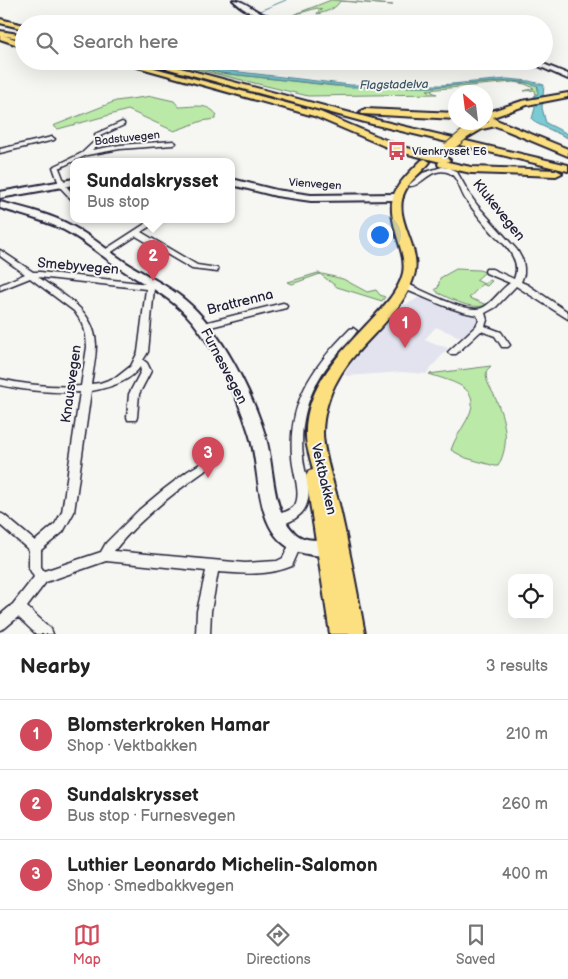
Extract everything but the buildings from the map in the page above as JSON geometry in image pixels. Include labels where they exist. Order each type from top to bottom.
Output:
[{"type":"highway","points":[[0,22],[15,26]]},
{"type":"highway","points":[[2,34],[15,40]]},
{"type":"highway","points":[[178,70],[392,126],[568,168]]},
{"type":"highway","points":[[187,70],[327,107],[568,164]]},
{"type":"highway","points":[[327,107],[385,114],[448,116]]},
{"type":"highway","points":[[493,120],[568,153]]},
{"type":"highway","points":[[433,160],[471,170],[568,174]]},
{"type":"main road","points":[[236,0],[258,15]]},
{"type":"main road","points":[[2,34],[15,36]]},
{"type":"main road","points":[[153,70],[317,114],[406,151],[433,160]]},
{"type":"main road","points":[[551,70],[568,77]]},
{"type":"main road","points":[[493,118],[532,101],[568,95]]},
{"type":"main road","points":[[466,134],[469,130]]},
{"type":"main road","points":[[398,197],[411,181],[433,160],[446,154],[450,147],[472,130]]},
{"type":"main road","points":[[0,195],[70,183]]},
{"type":"main road","name":"Vienvegen","points":[[235,183],[276,193],[310,198],[398,197]]},
{"type":"main road","name":"Vektbakken","points":[[332,547],[312,456],[314,427],[318,406],[334,371],[350,350],[386,311],[404,286],[410,270],[410,254],[398,213],[398,197]]},
{"type":"main road","name":"Furnesvegen","points":[[0,204],[62,225],[77,233],[153,286],[184,305],[203,326],[218,350],[253,423],[276,521],[288,538],[296,543]]},
{"type":"main road","points":[[296,543],[312,548],[332,547]]},
{"type":"main road","points":[[332,547],[341,634]]},
{"type":"main road","points":[[332,547],[354,634]]},
{"type":"street","points":[[90,136],[97,135],[122,124]]},
{"type":"street","points":[[75,158],[84,154],[99,140],[97,135]]},
{"type":"street","points":[[0,151],[52,139]]},
{"type":"street","name":"Badstuvegen","points":[[84,154],[120,147],[174,143]]},
{"type":"street","points":[[70,160],[56,167],[62,184],[70,196]]},
{"type":"street","name":"Klukevegen","points":[[411,181],[438,170],[450,170],[458,175],[464,193],[516,254],[520,272],[516,283]]},
{"type":"street","points":[[104,253],[151,223]]},
{"type":"street","points":[[137,232],[195,267],[214,270]]},
{"type":"street","name":"Knausvegen","points":[[0,252],[77,308],[89,328],[91,353],[68,512],[59,528],[35,548]]},
{"type":"street","points":[[489,271],[525,287],[568,316]]},
{"type":"street","name":"Smebyvegen","points":[[0,288],[31,275],[49,274],[153,286]]},
{"type":"street","points":[[404,286],[421,291],[466,311],[480,312],[492,306],[509,287],[516,283]]},
{"type":"street","points":[[0,382],[32,388],[94,388],[128,374],[139,362],[143,352],[153,286]]},
{"type":"street","name":"Brattrenna","points":[[203,326],[283,306]]},
{"type":"street","points":[[453,352],[480,327],[483,320],[480,312]]},
{"type":"street","points":[[480,327],[498,334],[505,345]]},
{"type":"street","name":"Vektbakken","points":[[276,521],[296,512],[301,506],[303,496],[297,454],[297,435],[301,408],[307,390],[320,367],[353,331]]},
{"type":"street","points":[[132,417],[134,394],[146,371],[144,365],[139,362]]},
{"type":"street","points":[[106,556],[110,547],[156,500],[180,481],[205,465]]},
{"type":"street","points":[[0,518],[35,548],[35,568],[41,578]]},
{"type":"street","points":[[0,624],[18,608],[41,578],[90,560],[106,556],[244,569],[278,566],[288,562],[296,543]]},
{"type":"street","points":[[203,634],[204,611],[213,567]]},
{"type":"street","points":[[18,608],[46,634]]},
{"type":"shaded area","points":[[422,294],[462,313],[477,317],[477,323],[465,339],[436,327],[424,340],[448,348],[426,374],[402,372],[346,376],[345,373],[360,351],[398,304],[404,305]]},
{"type":"green space","points":[[331,0],[393,5],[340,1],[333,8],[324,12],[317,14],[322,10],[317,8],[293,15]]},
{"type":"green space","points":[[200,70],[335,86],[448,86],[448,88],[427,90],[437,94],[308,96]]},
{"type":"green space","points":[[511,81],[536,84],[539,92],[536,95],[535,90],[524,91],[534,88],[513,82],[460,85]]},
{"type":"green space","points":[[152,96],[174,101],[179,107],[195,106],[209,108],[217,115],[215,119],[202,121],[174,131],[128,110],[58,129],[53,126],[116,101]]},
{"type":"green space","points":[[456,269],[479,270],[494,275],[484,273],[476,280],[484,284],[490,280],[492,281],[487,286],[482,284],[469,298],[487,305],[468,305],[438,293],[435,289],[438,288],[440,278]]},
{"type":"green space","points":[[318,273],[343,279],[367,292],[376,290],[385,297],[382,301],[337,287],[320,274],[292,284],[288,282]]},
{"type":"green space","points":[[491,366],[486,373],[487,380],[498,404],[505,431],[504,449],[498,466],[466,458],[451,450],[471,411],[472,402],[470,394],[458,384],[429,374]]},
{"type":"water","name":"Flagstadelva","points":[[209,70],[351,85],[441,85],[507,79],[529,81],[544,85],[542,108],[546,123],[568,134],[568,138],[538,124],[532,119],[536,104],[534,96],[538,94],[538,86],[524,82],[508,81],[434,87],[350,87],[221,73]]},
{"type":"waterway","points":[[250,15],[286,0]]},
{"type":"place","name":"Vienkrysset E6","points":[[397,151]]},
{"type":"place","name":"Sundalskrysset","points":[[153,281]]},
{"type":"place","name":"Blomsterkroken Hamar","points":[[405,348]]},
{"type":"place","name":"Luthier Leonardo Michelin-Salomon","points":[[208,478]]}]
